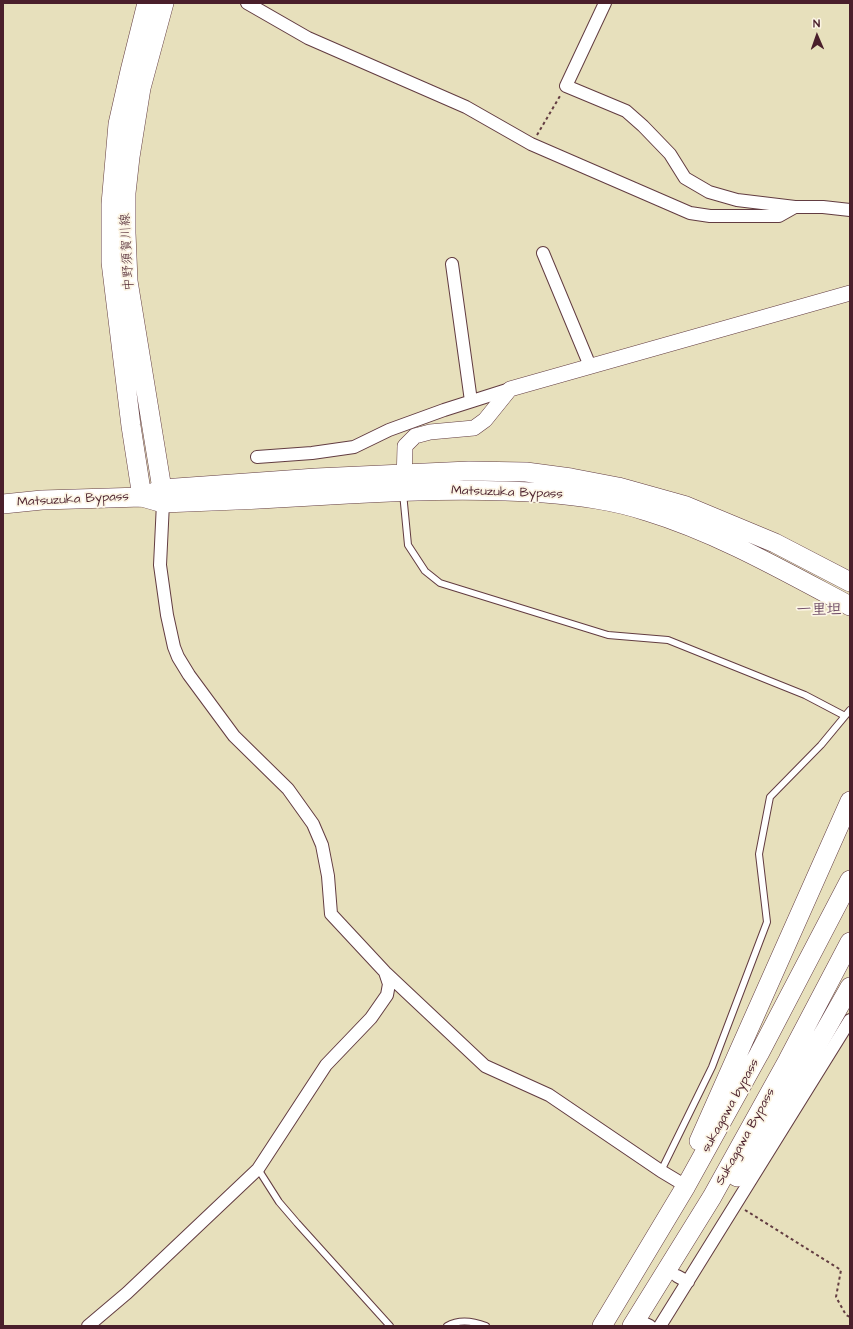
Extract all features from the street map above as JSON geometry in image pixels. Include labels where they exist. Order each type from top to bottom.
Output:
[{"type":"main road","name":"中野須賀川線","points":[[142,498],[131,426],[112,269],[111,204],[118,124],[147,3]]},
{"type":"main road","name":"中野須賀川線","points":[[162,496],[128,280],[126,193],[141,88],[164,3]]},
{"type":"main road","name":"Matsuzuka Bypass","points":[[3,504],[42,500],[142,498],[404,482],[469,471],[526,472],[572,478],[618,487],[686,506],[775,543],[850,582]]},
{"type":"main road","name":"Matsuzuka Bypass","points":[[404,482],[472,489],[570,495],[619,504],[646,511],[721,540],[850,606]]},
{"type":"main road","points":[[686,1186],[690,1161],[850,801]]},
{"type":"main road","name":"sukagawa bypass","points":[[602,1326],[686,1186],[760,1054],[850,880]]},
{"type":"main road","name":"Sukagawa Bypass","points":[[646,1326],[712,1197],[788,1060],[850,942]]},
{"type":"main road","points":[[646,1326],[683,1279],[814,1066],[850,987]]},
{"type":"street","points":[[247,3],[308,38],[466,107],[531,144],[690,213],[710,216],[779,216],[795,207]]},
{"type":"street","points":[[605,3],[566,86],[626,112],[643,126],[670,154],[685,178],[709,192],[737,200],[795,207],[823,206],[850,210]]},
{"type":"street","points":[[543,253],[590,366]]},
{"type":"street","points":[[452,264],[471,401]]},
{"type":"street","points":[[257,457],[312,453],[354,447],[389,430],[471,401],[590,366],[850,294]]},
{"type":"street","points":[[404,482],[405,446],[415,436],[430,432],[474,428],[485,420],[510,389]]},
{"type":"street","points":[[162,496],[160,565],[167,615],[174,647],[178,657],[234,736],[288,789],[313,824],[322,845],[328,876],[331,914],[385,972],[485,1066],[549,1095],[661,1171],[686,1186]]},
{"type":"street","points":[[88,1326],[127,1294],[258,1169],[326,1065],[371,1018],[387,995],[389,984],[385,972]]},
{"type":"street","points":[[683,1279],[736,1204],[814,1066],[850,1020]]},
{"type":"lane","points":[[404,482],[408,545],[425,571],[440,583],[608,635],[668,640],[805,695],[845,716]]},
{"type":"lane","points":[[661,1171],[712,1067],[767,922],[759,854],[770,797],[821,745],[850,710]]},
{"type":"lane","points":[[258,1169],[279,1202],[296,1223],[390,1326]]},
{"type":"lane","points":[[448,1326],[460,1321],[474,1322],[486,1326]]},
{"type":"path","points":[[531,144],[566,86]]},
{"type":"path","points":[[736,1204],[841,1270],[836,1296],[846,1315],[850,1317]]},
{"type":"district","name":"一里坦","points":[[819,611]]}]
